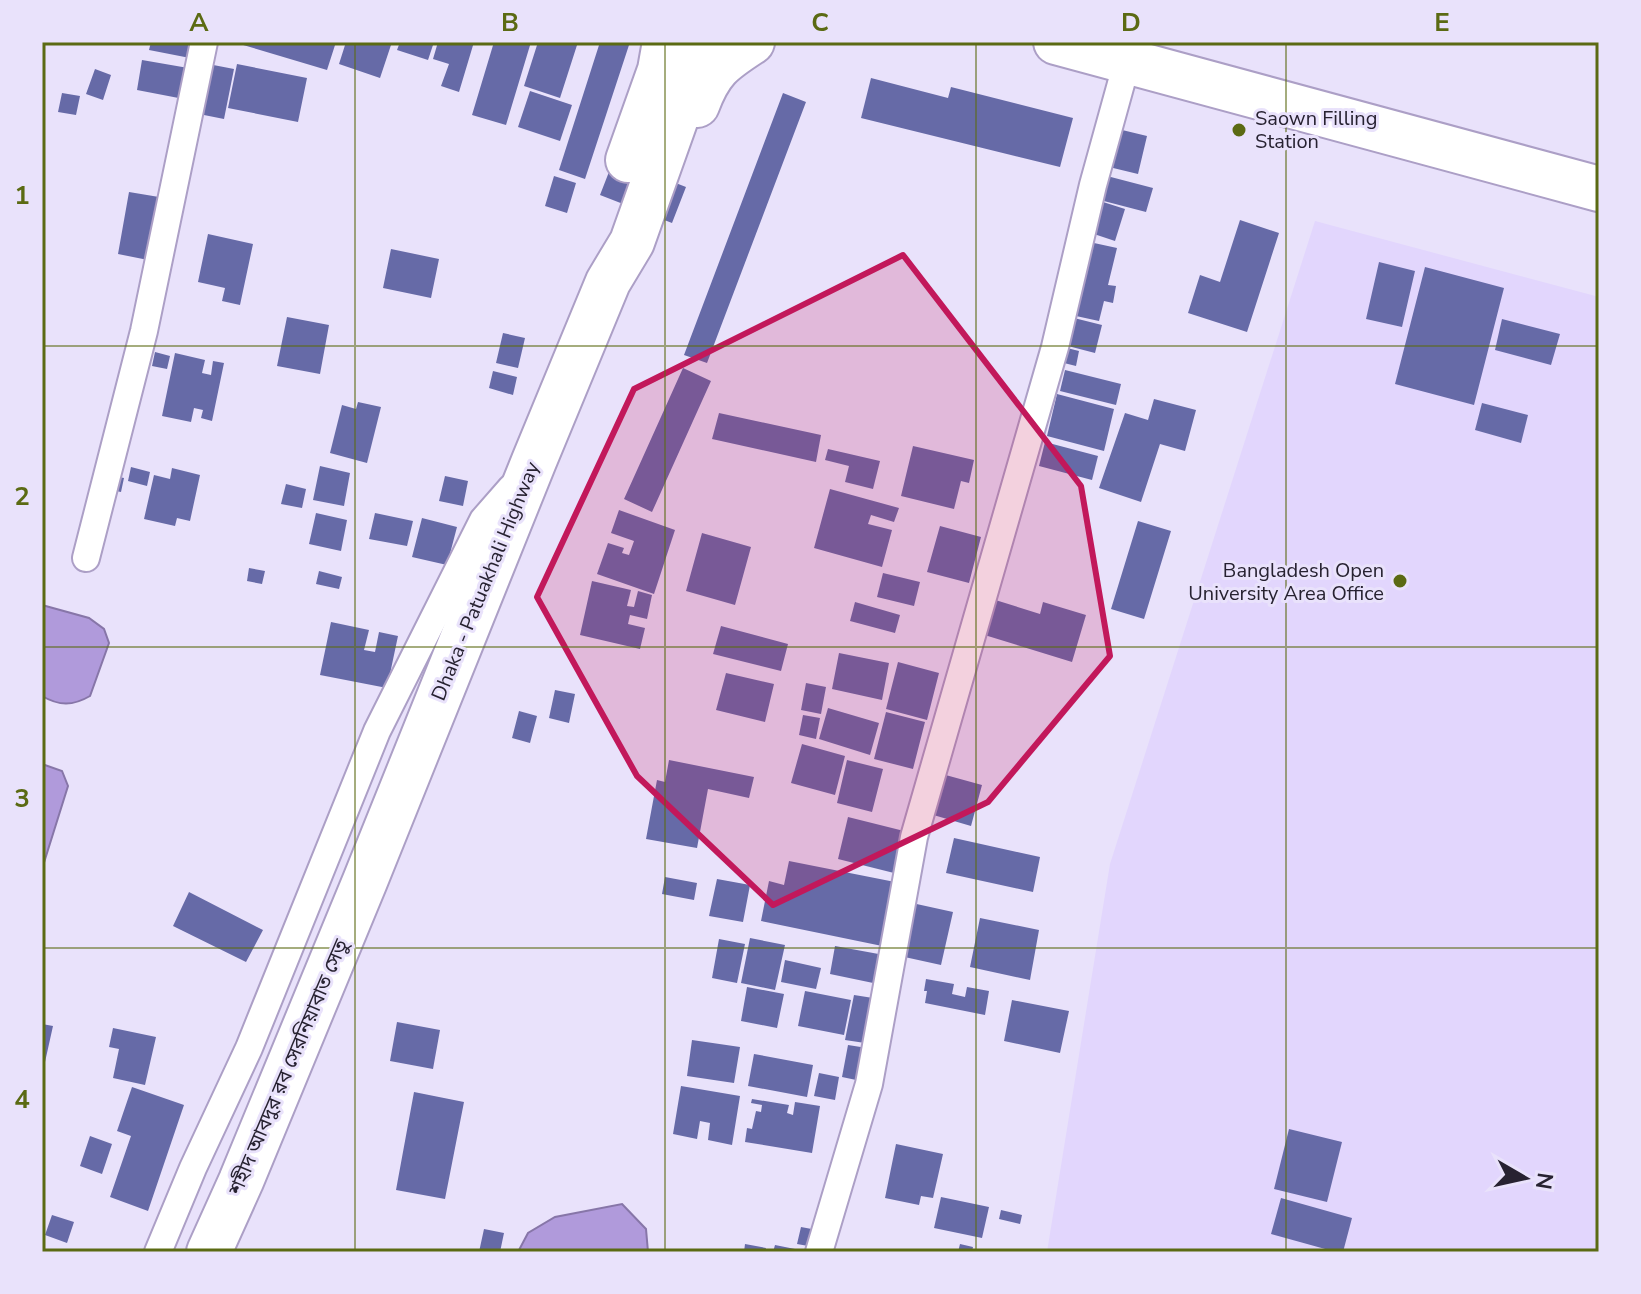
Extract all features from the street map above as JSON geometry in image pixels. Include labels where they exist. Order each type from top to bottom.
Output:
[{"type":"highway","points":[[608,282],[603,231],[660,70],[665,42]]},
{"type":"highway","points":[[608,282],[616,237],[685,42]]},
{"type":"highway","points":[[608,282],[632,242],[703,42]]},
{"type":"highway","points":[[608,282],[646,247],[705,84],[716,67],[752,42]]},
{"type":"highway","points":[[1056,42],[1599,189]]},
{"type":"highway","name":"Dhaka - Patuakhali Highway","points":[[365,881],[608,282]]},
{"type":"highway","name":"শহীদ আবদুর রব সেরনিয়াবাত সেতু","points":[[209,1252],[365,881]]},
{"type":"street","points":[[86,558],[144,331],[204,42]]},
{"type":"street","points":[[819,1252],[869,1084],[914,837],[1055,347],[1093,185],[1127,62]]},
{"type":"street","points":[[158,1252],[249,1048],[377,731],[483,520],[534,461]]},
{"type":"highlighted area","points":[[903,255],[1081,486],[1110,656],[988,802],[773,905],[637,776],[537,597],[634,389]]},
{"type":"shaded area","name":"Bangladesh Open University Area Office","points":[[1315,221],[1599,297],[1599,1252],[1047,1252],[1110,864]]},
{"type":"shaded area","points":[[42,605],[89,618],[104,629],[109,643],[90,696],[84,699],[66,704],[42,696]]},
{"type":"shaded area","points":[[42,764],[62,771],[68,786],[42,869]]},
{"type":"shaded area","points":[[622,1204],[646,1229],[648,1252],[519,1250],[528,1233],[555,1217]]},
{"type":"building","points":[[151,42],[193,42],[190,58],[149,50]]},
{"type":"building","points":[[233,42],[336,42],[327,70]]},
{"type":"building","points":[[346,42],[392,42],[380,78],[339,64]]},
{"type":"building","points":[[400,42],[434,42],[428,60],[397,50]]},
{"type":"building","points":[[438,42],[474,42],[459,92],[441,86],[449,64],[433,59]]},
{"type":"building","points":[[494,42],[531,42],[506,125],[472,115]]},
{"type":"building","points":[[538,42],[578,42],[560,98],[524,86]]},
{"type":"building","points":[[600,42],[630,42],[585,179],[559,170]]},
{"type":"building","points":[[142,60],[194,69],[189,100],[137,90]]},
{"type":"building","points":[[203,63],[234,69],[224,119],[194,113]]},
{"type":"building","points":[[237,64],[307,78],[298,122],[228,108]]},
{"type":"building","points":[[95,69],[111,75],[103,100],[86,94]]},
{"type":"building","points":[[871,78],[948,98],[951,87],[1073,118],[1060,167],[861,118]]},
{"type":"building","points":[[530,91],[572,105],[560,141],[518,127]]},
{"type":"building","points":[[62,93],[80,96],[76,115],[58,112]]},
{"type":"building","points":[[783,93],[806,102],[707,363],[684,355]]},
{"type":"building","points":[[1118,129],[1147,136],[1138,174],[1109,167]]},
{"type":"building","points":[[614,159],[686,187],[672,223],[600,195]]},
{"type":"building","points":[[554,176],[576,183],[567,213],[545,206]]},
{"type":"building","points":[[1107,176],[1153,188],[1146,212],[1100,200]]},
{"type":"building","points":[[129,192],[159,197],[148,260],[118,254]]},
{"type":"building","points":[[1103,202],[1125,209],[1115,241],[1094,234]]},
{"type":"building","points":[[1240,220],[1279,233],[1247,332],[1188,313],[1200,275],[1220,282]]},
{"type":"building","points":[[208,234],[253,244],[240,305],[222,301],[225,288],[198,282]]},
{"type":"building","points":[[1094,243],[1117,248],[1108,285],[1116,286],[1113,303],[1104,301],[1099,321],[1076,316]]},
{"type":"building","points":[[391,249],[439,259],[431,298],[383,288]]},
{"type":"building","points":[[1379,262],[1415,271],[1402,327],[1366,319]]},
{"type":"building","points":[[1425,267],[1504,288],[1474,405],[1395,384]]},
{"type":"building","points":[[287,317],[329,325],[320,374],[277,366]]},
{"type":"building","points":[[1074,318],[1102,325],[1095,353],[1068,346]]},
{"type":"building","points":[[1502,319],[1560,334],[1551,365],[1495,350]]},
{"type":"building","points":[[503,333],[525,338],[518,368],[496,363]]},
{"type":"building","points":[[1067,348],[1079,351],[1076,366],[1064,363]]},
{"type":"building","points":[[155,352],[170,356],[167,369],[152,366]]},
{"type":"building","points":[[175,353],[205,360],[202,373],[211,375],[213,361],[224,363],[212,421],[201,418],[203,410],[194,408],[191,422],[162,416]]},
{"type":"building","points":[[683,368],[711,381],[652,512],[624,499]]},
{"type":"building","points":[[1065,370],[1121,384],[1116,405],[1060,391]]},
{"type":"building","points":[[493,371],[517,377],[513,395],[489,388]]},
{"type":"building","points":[[1057,394],[1114,409],[1104,451],[1047,436]]},
{"type":"building","points":[[1154,399],[1196,410],[1185,451],[1160,444],[1141,502],[1099,488],[1125,413],[1148,420]]},
{"type":"building","points":[[358,402],[381,407],[367,463],[330,453],[342,405],[356,409]]},
{"type":"building","points":[[1482,403],[1528,415],[1521,443],[1475,430]]},
{"type":"building","points":[[719,413],[821,435],[816,462],[712,439]]},
{"type":"building","points":[[1045,442],[1098,456],[1092,480],[1039,466]]},
{"type":"building","points":[[913,446],[974,460],[969,483],[961,481],[954,509],[901,496]]},
{"type":"building","points":[[828,449],[880,461],[873,489],[845,482],[849,466],[825,460]]},
{"type":"building","points":[[320,466],[350,473],[344,506],[313,500]]},
{"type":"building","points":[[131,467],[150,472],[147,486],[128,481]]},
{"type":"building","points":[[172,468],[200,475],[190,521],[177,518],[175,526],[144,519],[154,475],[170,479]]},
{"type":"building","points":[[114,476],[124,478],[121,492],[111,490]]},
{"type":"building","points":[[445,476],[468,481],[463,506],[439,501]]},
{"type":"building","points":[[286,484],[306,489],[302,508],[281,504]]},
{"type":"building","points":[[830,489],[899,508],[894,522],[871,515],[868,524],[892,530],[882,567],[814,548]]},
{"type":"building","points":[[619,510],[675,530],[654,594],[597,574],[608,543],[624,548],[622,553],[629,555],[634,541],[611,533]]},
{"type":"building","points":[[316,513],[347,520],[341,551],[309,544]]},
{"type":"building","points":[[375,513],[413,521],[407,546],[369,539]]},
{"type":"building","points":[[422,518],[457,527],[447,565],[412,557]]},
{"type":"building","points":[[1138,521],[1171,531],[1144,619],[1111,609]]},
{"type":"building","points":[[940,526],[981,537],[969,583],[927,572]]},
{"type":"building","points":[[702,533],[751,547],[735,605],[686,591]]},
{"type":"building","points":[[249,568],[265,571],[262,584],[247,581]]},
{"type":"building","points":[[319,571],[342,577],[339,589],[316,584]]},
{"type":"building","points":[[883,573],[920,582],[914,606],[877,597]]},
{"type":"building","points":[[592,581],[631,590],[627,606],[634,607],[638,591],[652,595],[647,619],[630,615],[628,624],[645,628],[640,649],[580,635]]},
{"type":"building","points":[[989,598],[1040,614],[1043,602],[1086,615],[1072,662],[978,633]]},
{"type":"building","points":[[855,602],[900,615],[895,633],[850,621]]},
{"type":"building","points":[[331,622],[369,630],[364,650],[375,652],[379,632],[398,636],[387,688],[320,675]]},
{"type":"building","points":[[721,626],[788,644],[781,671],[713,654]]},
{"type":"building","points":[[839,653],[889,663],[882,700],[832,689]]},
{"type":"building","points":[[898,662],[939,673],[927,720],[886,709]]},
{"type":"building","points":[[726,673],[774,684],[765,722],[716,710]]},
{"type":"building","points":[[806,683],[826,687],[821,714],[801,710]]},
{"type":"building","points":[[555,690],[575,694],[569,723],[549,718]]},
{"type":"building","points":[[828,708],[879,723],[870,755],[819,739]]},
{"type":"building","points":[[519,711],[537,716],[530,743],[512,738]]},
{"type":"building","points":[[886,712],[925,722],[913,769],[874,759]]},
{"type":"building","points":[[803,715],[820,718],[816,739],[799,735]]},
{"type":"building","points":[[802,744],[845,756],[835,795],[791,783]]},
{"type":"building","points":[[669,760],[754,777],[749,798],[708,789],[697,848],[646,839],[657,780],[665,782]]},
{"type":"building","points":[[847,760],[883,769],[872,812],[837,803]]},
{"type":"building","points":[[942,774],[982,785],[971,826],[930,814]]},
{"type":"building","points":[[848,817],[908,832],[898,874],[838,859]]},
{"type":"building","points":[[954,838],[1040,857],[1033,892],[946,873]]},
{"type":"building","points":[[789,861],[900,883],[887,947],[761,921],[769,881],[784,885]]},
{"type":"building","points":[[665,877],[697,883],[694,900],[662,894]]},
{"type":"building","points":[[717,879],[750,885],[743,922],[709,916]]},
{"type":"building","points":[[189,892],[263,930],[246,962],[173,926]]},
{"type":"building","points":[[912,903],[953,912],[941,965],[900,956]]},
{"type":"building","points":[[980,918],[1039,930],[1030,980],[970,967]]},
{"type":"building","points":[[750,938],[785,945],[775,990],[741,983]]},
{"type":"building","points":[[719,939],[745,944],[737,983],[712,978]]},
{"type":"building","points":[[835,946],[884,955],[878,984],[830,974]]},
{"type":"building","points":[[785,960],[821,968],[816,989],[781,982]]},
{"type":"building","points":[[926,979],[954,984],[952,994],[965,997],[967,987],[989,991],[985,1015],[925,1003]]},
{"type":"building","points":[[747,987],[784,994],[777,1028],[741,1021]]},
{"type":"building","points":[[805,991],[851,1000],[844,1035],[798,1026]]},
{"type":"building","points":[[854,995],[873,998],[865,1043],[845,1040]]},
{"type":"building","points":[[1012,1000],[1069,1011],[1060,1053],[1004,1041]]},
{"type":"building","points":[[397,1022],[440,1030],[433,1069],[390,1061]]},
{"type":"building","points":[[42,1024],[53,1026],[45,1062],[42,1062]]},
{"type":"building","points":[[113,1028],[156,1037],[145,1085],[113,1078],[119,1049],[109,1047]]},
{"type":"building","points":[[692,1040],[740,1047],[734,1083],[687,1076]]},
{"type":"building","points":[[848,1045],[867,1048],[861,1081],[842,1077]]},
{"type":"building","points":[[754,1054],[813,1065],[807,1097],[748,1086]]},
{"type":"building","points":[[819,1073],[839,1077],[835,1100],[814,1096]]},
{"type":"building","points":[[681,1086],[740,1096],[732,1145],[708,1140],[710,1123],[700,1121],[697,1139],[673,1134]]},
{"type":"building","points":[[132,1087],[184,1105],[148,1211],[110,1197],[131,1136],[117,1131]]},
{"type":"building","points":[[414,1092],[464,1102],[445,1199],[396,1190]]},
{"type":"building","points":[[752,1099],[789,1105],[787,1113],[793,1115],[795,1102],[820,1106],[812,1153],[745,1142],[747,1128],[752,1129],[756,1111],[761,1112],[762,1105],[751,1103]]},
{"type":"building","points":[[1289,1129],[1342,1142],[1327,1202],[1274,1189]]},
{"type":"building","points":[[90,1136],[112,1144],[102,1174],[80,1166]]},
{"type":"building","points":[[896,1144],[943,1154],[933,1198],[921,1196],[919,1205],[885,1198]]},
{"type":"building","points":[[941,1197],[989,1207],[982,1238],[934,1228]]},
{"type":"building","points":[[1281,1198],[1352,1218],[1343,1252],[1271,1234]]},
{"type":"building","points":[[1001,1210],[1022,1215],[1020,1224],[999,1219]]},
{"type":"building","points":[[52,1215],[74,1222],[67,1243],[45,1235]]},
{"type":"building","points":[[801,1227],[817,1230],[814,1247],[797,1244]]},
{"type":"building","points":[[484,1229],[504,1233],[500,1252],[479,1252]]},
{"type":"building","points":[[745,1244],[766,1248],[765,1252],[744,1252]]},
{"type":"building","points":[[960,1244],[973,1247],[972,1252],[958,1252]]},
{"type":"building","points":[[775,1245],[805,1251],[805,1252],[773,1252]]},
{"type":"place","name":"Saown Filling Station","points":[[1239,130]]},
{"type":"place","name":"Bangladesh Open University Area Office","points":[[1400,581]]}]
